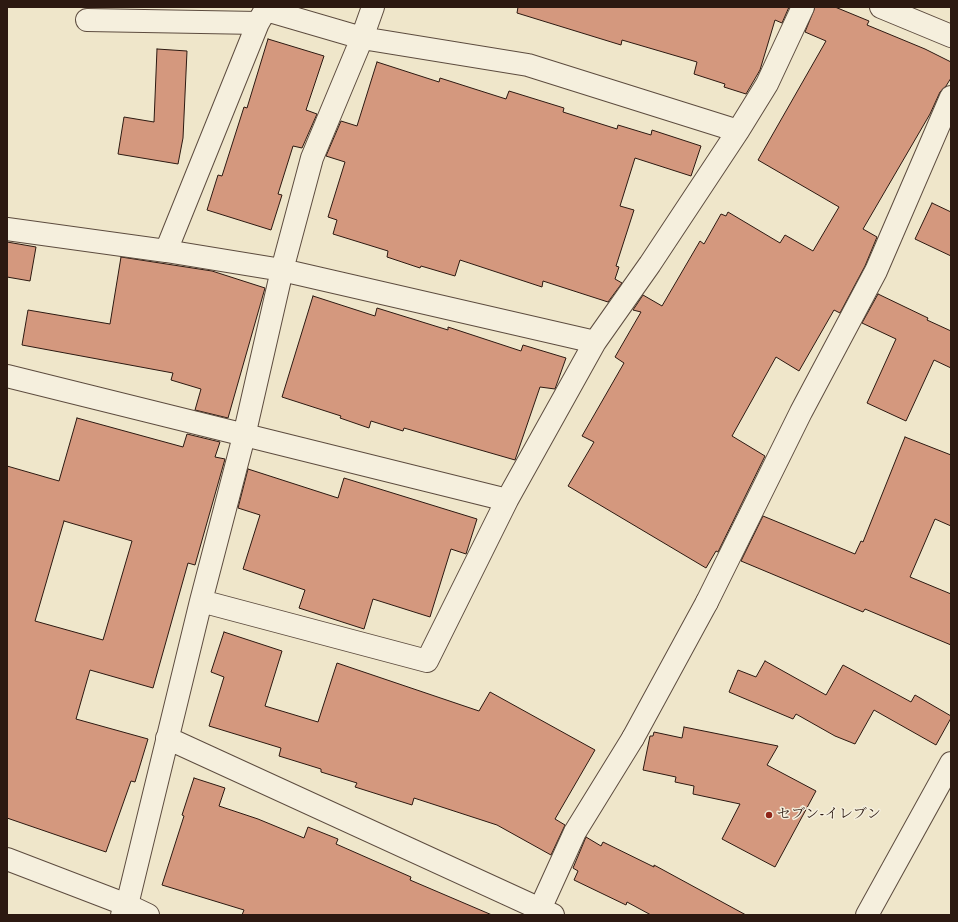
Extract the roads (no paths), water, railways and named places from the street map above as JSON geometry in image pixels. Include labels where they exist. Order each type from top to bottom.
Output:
[{"type":"street","points":[[125,910],[200,601],[244,436],[282,270],[312,158],[362,38],[373,7]]},
{"type":"street","points":[[200,601],[427,661],[507,500],[596,342],[650,264],[738,131],[767,84],[803,7]]},
{"type":"street","points":[[880,7],[951,36]]},
{"type":"street","points":[[166,251],[264,13]]},
{"type":"street","points":[[87,20],[264,13],[362,38],[528,65],[738,131]]},
{"type":"street","points":[[167,738],[547,912],[575,832],[634,738],[706,602],[801,412],[876,272],[951,96]]},
{"type":"street","points":[[7,229],[166,251],[282,270],[596,342]]},
{"type":"street","points":[[7,376],[507,500]]},
{"type":"street","points":[[867,915],[951,763]]},
{"type":"street","points":[[7,859],[125,910],[148,915]]},
{"type":"place","name":"セブン-イレブン","points":[[769,815]]}]
